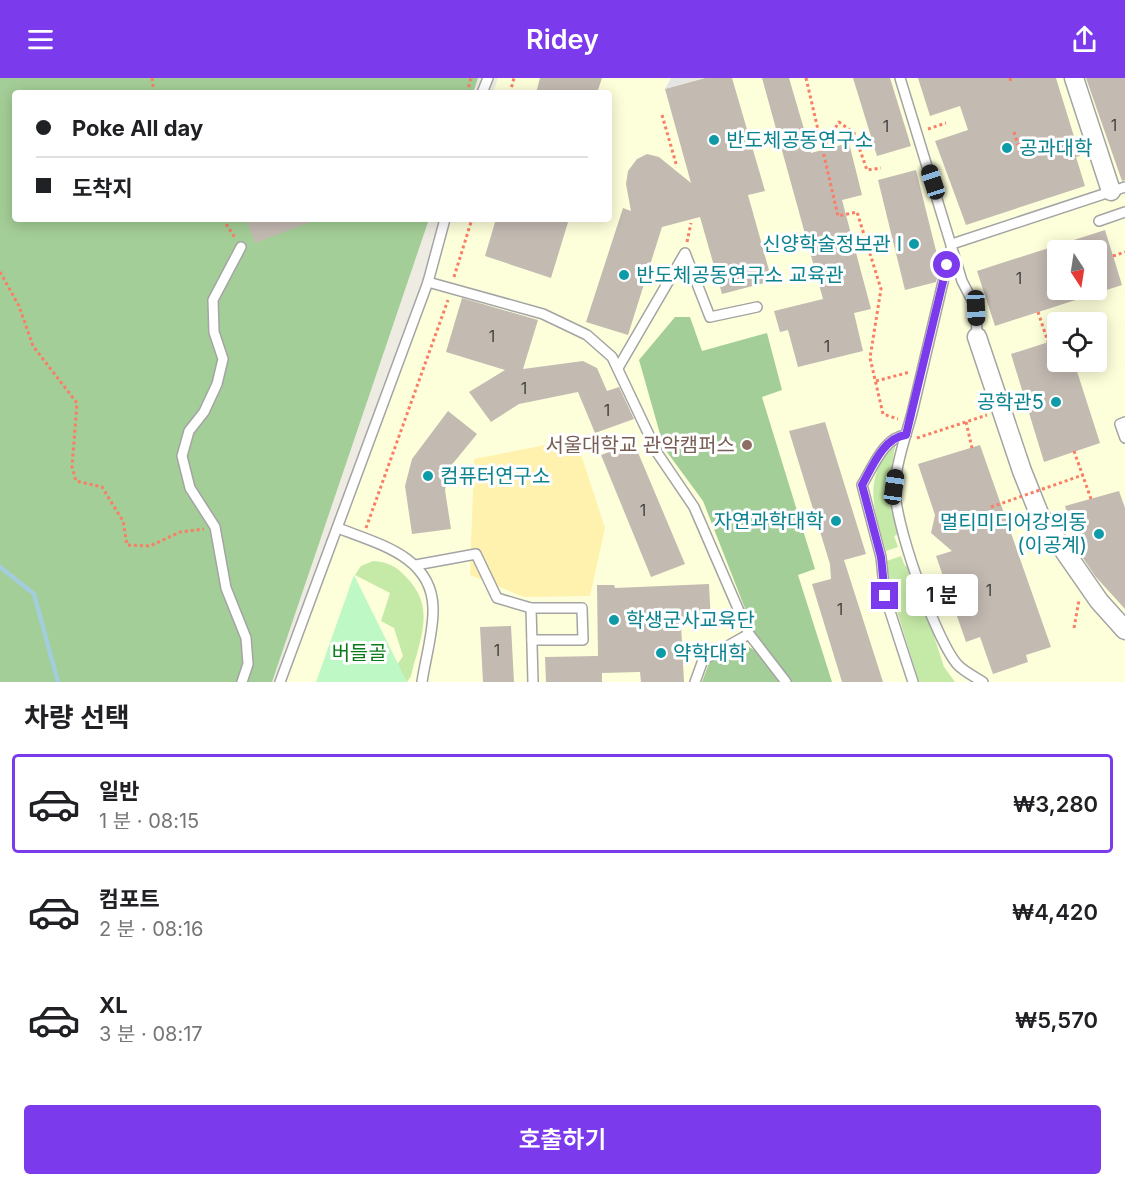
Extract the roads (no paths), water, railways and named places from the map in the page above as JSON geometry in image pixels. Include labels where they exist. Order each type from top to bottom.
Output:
[{"type":"street","points":[[1074,78],[1118,189]]},
{"type":"street","points":[[977,337],[1001,411],[1040,516],[1082,578],[1125,630]]},
{"type":"lane","points":[[900,78],[962,282],[976,308],[977,337]]},
{"type":"lane","points":[[952,244],[1118,189]]},
{"type":"lane","points":[[1099,221],[1125,212]]},
{"type":"lane","points":[[280,682],[428,282],[444,222]]},
{"type":"lane","points":[[952,244],[906,435],[899,454],[894,487],[903,532],[922,590],[945,645],[958,665],[983,682]]},
{"type":"lane","points":[[241,247],[213,300],[214,332],[223,359],[217,384],[204,412],[189,431],[182,456],[190,488],[215,527],[226,588],[246,638],[248,663],[242,682]]},
{"type":"lane","points":[[618,368],[685,253],[710,317],[757,307]]},
{"type":"lane","points":[[428,282],[543,314],[587,335],[612,357],[658,454],[694,507],[750,634],[786,682]]},
{"type":"lane","points":[[1125,422],[1120,424],[1125,438]]},
{"type":"lane","points":[[906,435],[897,436],[888,443],[862,485],[881,557],[885,596],[913,682]]},
{"type":"lane","points":[[338,528],[394,550],[416,565],[429,582],[433,609],[422,682]]},
{"type":"lane","points":[[416,565],[476,554],[497,598],[531,608],[582,608],[583,640],[532,640]]},
{"type":"lane","points":[[531,608],[534,682]]},
{"type":"lane","points":[[694,682],[703,660],[750,634]]},
{"type":"waterway","points":[[0,567],[34,594],[58,682]]},
{"type":"place","name":"반도체공동연구소","points":[[714,140]]},
{"type":"place","name":"공과대학","points":[[1007,148]]},
{"type":"place","name":"신양학술정보관 I","points":[[914,244]]},
{"type":"place","name":"반도체공동연구소 교육관","points":[[624,275]]},
{"type":"place","name":"공학관5","points":[[1056,402]]},
{"type":"place","name":"서울대학교 관악캠퍼스","points":[[747,445]]},
{"type":"place","name":"컴퓨터연구소","points":[[428,476]]},
{"type":"place","name":"자연과학대학","points":[[836,521]]},
{"type":"place","name":"멀티미디어강의동 (이공계)","points":[[1099,534]]},
{"type":"place","name":"학생군사교육단","points":[[614,620]]},
{"type":"place","name":"약학대학","points":[[661,653]]},
{"type":"park label","name":"버들골","points":[[359,653]]}]
